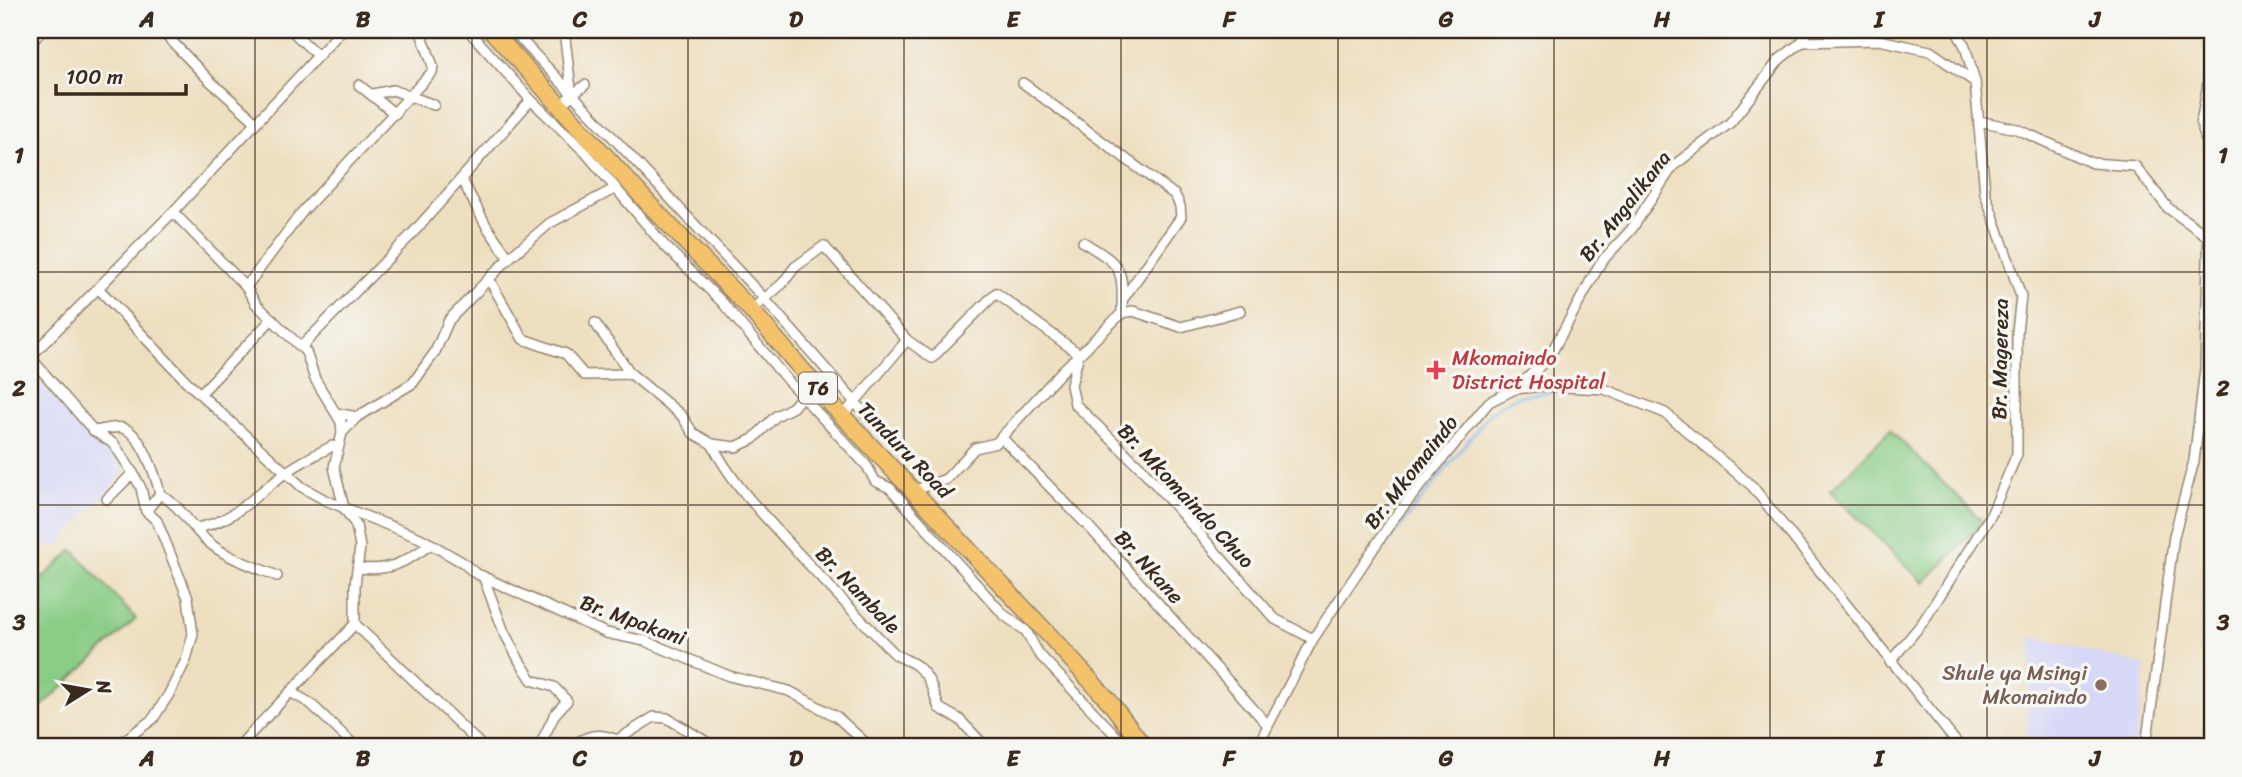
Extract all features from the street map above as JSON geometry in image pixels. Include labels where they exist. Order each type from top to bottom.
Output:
[{"type":"highway","name":"Tunduru Road","points":[[491,30],[567,99],[648,203],[751,310],[843,416],[1050,636],[1126,736],[1144,747]]},
{"type":"street","points":[[30,44],[42,30]]},
{"type":"street","points":[[161,30],[208,80],[257,122]]},
{"type":"street","points":[[291,30],[317,55]]},
{"type":"street","points":[[115,747],[153,719],[186,660],[193,634],[188,598],[157,521],[146,511],[141,488],[114,444],[94,431],[30,357],[173,212],[342,30]]},
{"type":"street","points":[[247,287],[302,212],[432,72],[433,66],[420,30]]},
{"type":"street","points":[[468,30],[531,100],[586,153],[614,189],[722,302],[867,466],[875,481],[890,488],[1004,615],[1026,631],[1038,653],[1126,736],[1111,747]]},
{"type":"street","points":[[512,30],[567,99],[763,298],[868,416]]},
{"type":"street","points":[[564,30],[569,85],[567,99]]},
{"type":"street","points":[[1807,30],[1802,42],[1879,40],[1930,51],[1975,82]]},
{"type":"street","name":"Br. Magereza","points":[[1890,662],[1923,622],[1991,515],[2017,454],[2017,332],[2021,296],[1985,193],[1975,82],[1965,46],[1956,30]]},
{"type":"street","points":[[2211,30],[2212,36]]},
{"type":"street","name":"Br. Angalikana","points":[[1516,390],[1549,357],[1601,262],[1631,230],[1673,166],[1730,123],[1780,59],[1802,42]]},
{"type":"street","points":[[2146,747],[2174,536],[2194,461],[2204,369],[2211,159],[2201,122],[2212,61]]},
{"type":"street","points":[[1023,83],[1175,195],[1181,206],[1181,217],[1122,299]]},
{"type":"street","points":[[359,85],[395,114]]},
{"type":"street","points":[[567,99],[585,85]]},
{"type":"street","points":[[373,94],[393,90],[412,95],[434,106]]},
{"type":"street","points":[[302,346],[462,180],[531,100]]},
{"type":"street","points":[[1979,121],[2017,129],[2092,163],[2135,166],[2168,208],[2210,238]]},
{"type":"street","points":[[462,180],[487,227],[509,258]]},
{"type":"street","points":[[238,747],[355,624],[355,585],[360,547],[356,525],[344,508],[334,467],[342,433],[357,417],[413,383],[435,352],[449,320],[509,258],[550,223],[614,189]]},
{"type":"street","points":[[173,212],[247,287],[256,304],[302,346],[315,379],[336,413],[342,433]]},
{"type":"street","points":[[1083,242],[1115,262],[1123,280],[1122,313]]},
{"type":"street","points":[[751,310],[782,284],[795,267],[824,246],[907,340],[932,358],[996,293],[1079,354]]},
{"type":"street","points":[[489,279],[523,338],[566,354],[584,375],[631,374]]},
{"type":"street","name":"Br. Mpakani","points":[[98,288],[200,394],[285,472],[325,500],[431,544],[483,576],[606,634],[645,641],[729,676],[789,691],[837,717],[870,747]]},
{"type":"street","points":[[913,491],[946,479],[975,448],[996,443],[1079,354],[1122,313],[1133,311],[1181,327],[1240,311]]},
{"type":"street","points":[[200,394],[271,319]]},
{"type":"street","points":[[595,323],[631,374],[682,416],[693,433],[712,444],[736,447],[753,439],[776,416],[793,407],[813,382]]},
{"type":"street","points":[[843,416],[907,340]]},
{"type":"street","name":"Br. Mkomaindo Chuo","points":[[1079,354],[1071,385],[1075,404],[1142,470],[1275,619],[1312,639]]},
{"type":"street","name":"Br. Mkomaindo","points":[[1257,747],[1312,639],[1394,518],[1489,402],[1516,390],[1543,386],[1604,389],[1665,413],[1752,486],[1815,561],[1890,662],[1959,747]]},
{"type":"street","points":[[336,413],[357,417]]},
{"type":"street","points":[[94,431],[122,427],[132,434],[155,469],[160,494],[170,500],[218,551],[277,576]]},
{"type":"street","name":"Br. Nkane","points":[[1001,437],[1090,528],[1267,724]]},
{"type":"street","name":"Br. Nambale","points":[[712,444],[724,468],[746,496],[813,571],[894,653],[906,662],[916,665],[929,679],[939,708],[959,719],[986,747]]},
{"type":"street","points":[[196,528],[218,524],[245,507],[285,472],[332,446],[338,447]]},
{"type":"street","points":[[107,499],[133,473]]},
{"type":"street","points":[[146,511],[160,494]]},
{"type":"street","points":[[359,568],[379,571],[403,564],[431,544]]},
{"type":"street","points":[[483,576],[503,632],[520,662],[532,680],[554,687],[566,701],[555,715],[539,747]]},
{"type":"street","points":[[355,624],[483,747]]},
{"type":"street","points":[[290,692],[310,703],[340,741],[356,747]]},
{"type":"street","points":[[571,747],[582,739],[600,733],[617,740],[653,717],[667,718],[715,747]]},
{"type":"shaded area","points":[[35,377],[126,471],[57,546],[30,547],[30,382]]},
{"type":"shaded area","points":[[2032,636],[2146,666],[2135,747],[2025,747]]},
{"type":"green space","points":[[1890,430],[1983,522],[1924,583],[1830,491]]},
{"type":"green space","points":[[73,550],[136,619],[41,707],[30,695],[30,590]]},
{"type":"waterway","points":[[1380,552],[1490,413],[1519,396],[1552,392]]},
{"type":"place","name":"Mkomaindo District Hospital","points":[[1436,370]]},
{"type":"place","name":"Shule ya Msingi Mkomaindo","points":[[2101,685]]}]
